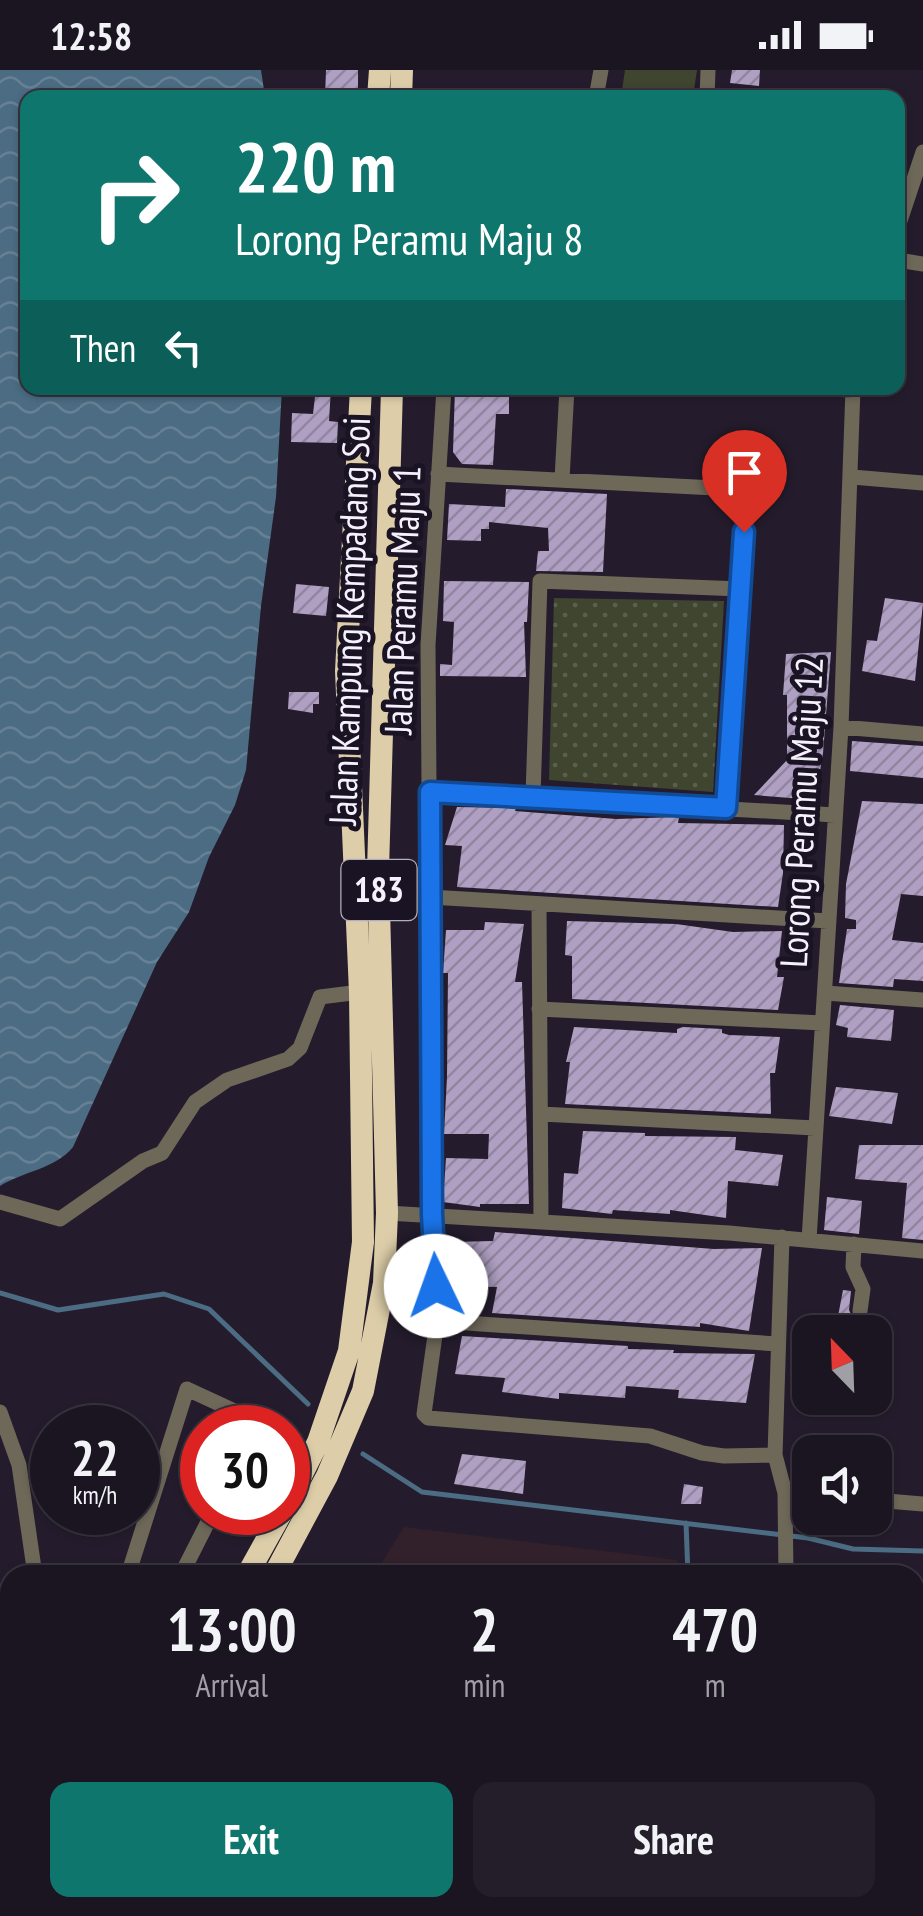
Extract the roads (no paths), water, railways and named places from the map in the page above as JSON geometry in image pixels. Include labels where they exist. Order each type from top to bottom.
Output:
[{"type":"highway","name":"Jalan Kampung Kempadang Soi","points":[[329,1446],[336,1386],[350,1351],[364,1242],[360,992],[346,634],[361,395]]},
{"type":"highway","name":"Jalan Kampung Kempadang Soi","points":[[329,1446],[363,1391],[379,1320],[387,1213],[378,870],[392,395]]},
{"type":"highway","points":[[346,634],[356,659],[366,666],[375,659],[386,638]]},
{"type":"highway","name":"183","points":[[310,1472],[329,1446]]},
{"type":"highway","name":"183","points":[[278,1565],[329,1446]]},
{"type":"highway","points":[[253,1565],[269,1535]]},
{"type":"street","points":[[905,206],[923,152]]},
{"type":"street","name":"Jalan Peramu Maju 1","points":[[444,395],[428,645],[432,1214],[437,1322],[424,1414],[428,1418],[650,1436],[713,1454],[775,1456]]},
{"type":"street","points":[[562,478],[567,395]]},
{"type":"street","name":"Lorong Peramu Maju 12","points":[[809,1240],[841,728],[853,395]]},
{"type":"street","points":[[438,474],[735,489],[743,494],[746,503],[726,808]]},
{"type":"street","points":[[852,477],[923,483]]},
{"type":"street","points":[[533,796],[540,581],[740,589]]},
{"type":"street","points":[[841,728],[923,734]]},
{"type":"street","points":[[430,792],[835,815]]},
{"type":"street","points":[[430,897],[828,921]]},
{"type":"street","points":[[539,904],[541,1220]]},
{"type":"street","points":[[0,1202],[60,1220],[134,1167],[162,1153],[195,1102],[210,1091],[226,1080],[288,1058],[300,1048],[320,998],[360,992]]},
{"type":"street","points":[[824,992],[923,1000]]},
{"type":"street","points":[[539,1009],[822,1023]]},
{"type":"street","points":[[540,1114],[816,1128]]},
{"type":"street","points":[[387,1213],[782,1237],[923,1251]]},
{"type":"street","points":[[782,1237],[775,1456],[785,1493],[786,1565]]},
{"type":"street","points":[[854,1244],[853,1267],[863,1289],[860,1312]]},
{"type":"street","points":[[437,1322],[778,1344]]},
{"type":"street","points":[[182,1405],[187,1389],[222,1405]]},
{"type":"street","points":[[131,1565],[180,1411]]},
{"type":"street","points":[[0,1412],[19,1465],[34,1565]]},
{"type":"street","points":[[785,1493],[792,1494]]},
{"type":"street","points":[[892,1501],[923,1504]]},
{"type":"street","points":[[186,1565],[201,1535]]},
{"type":"water","points":[[0,70],[261,70],[264,90],[20,90],[20,395],[282,395],[276,497],[261,606],[246,770],[235,805],[209,857],[189,912],[157,962],[73,1147],[48,1165],[0,1186]]},
{"type":"waterway","points":[[0,1293],[58,1310],[164,1294],[209,1309],[308,1404]]},
{"type":"waterway","points":[[363,1454],[422,1492],[808,1538],[853,1549],[923,1551]]},
{"type":"waterway","points":[[686,1523],[688,1565]]}]
